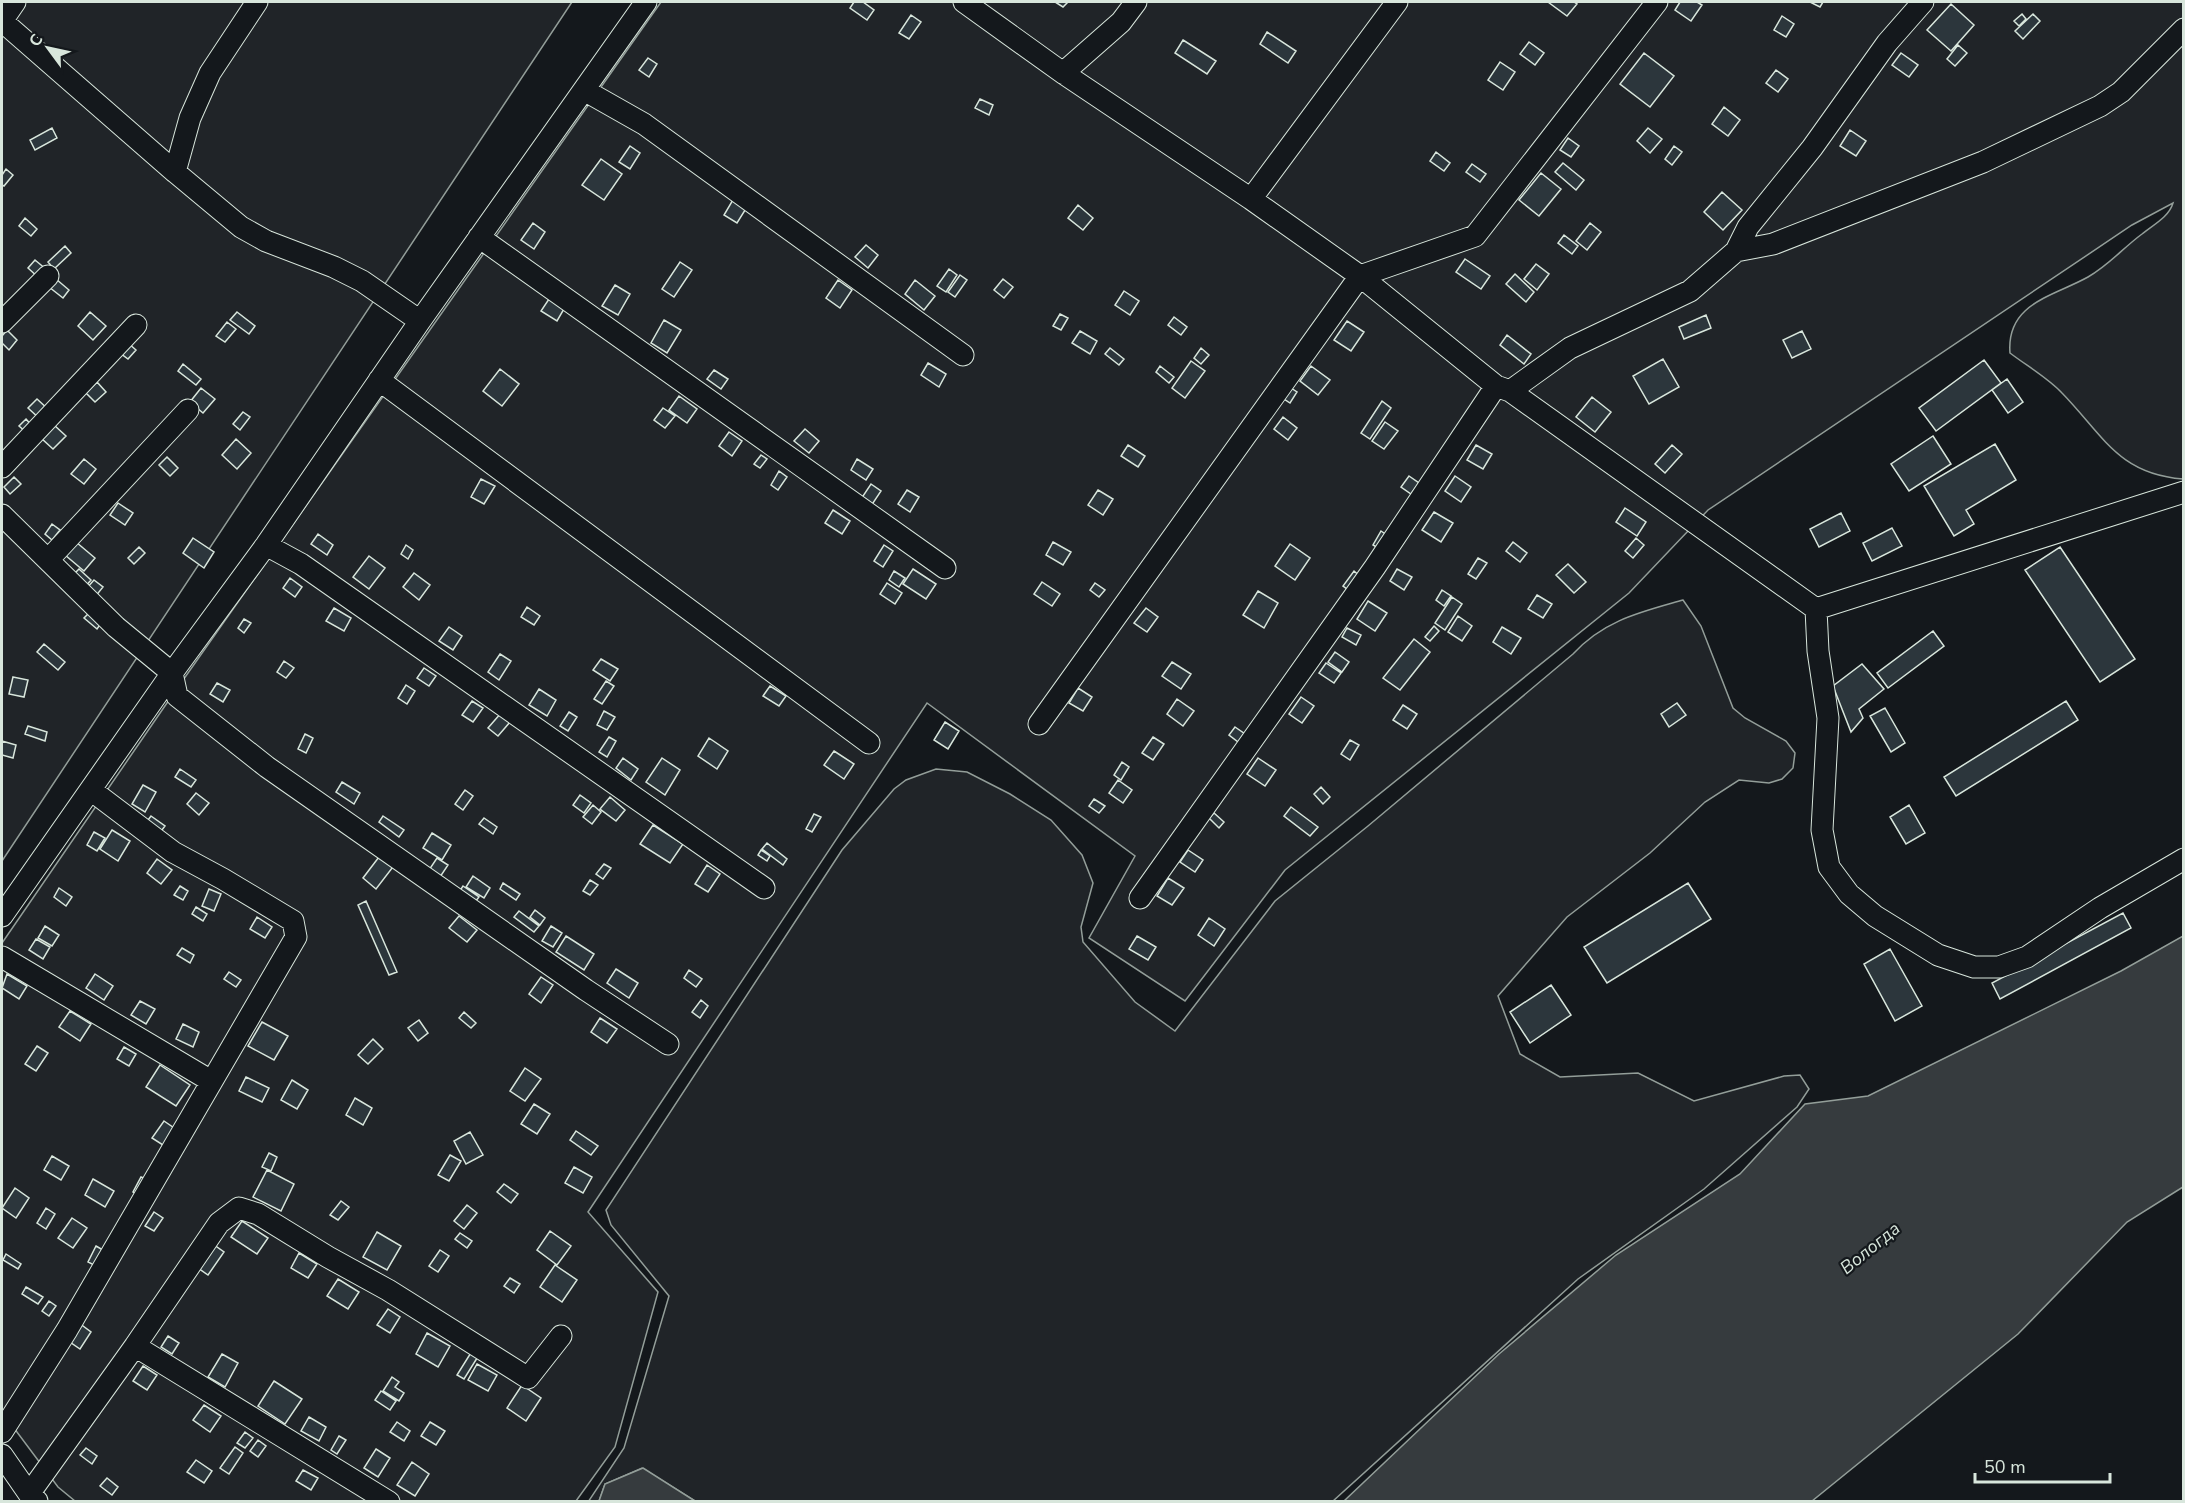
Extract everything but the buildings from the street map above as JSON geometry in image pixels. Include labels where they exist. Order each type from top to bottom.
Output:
[{"type":"street","points":[[15,2],[2,21],[241,227],[266,241],[334,267],[362,281],[420,321]]},
{"type":"street","points":[[175,172],[190,118],[210,73],[256,2]]},
{"type":"street","points":[[2,916],[172,673],[266,545],[420,321],[646,2]]},
{"type":"street","points":[[964,2],[1063,73],[1251,198],[1360,276],[1503,388],[1816,609]]},
{"type":"street","points":[[1063,73],[1121,22],[1136,2]]},
{"type":"street","points":[[1251,198],[1397,2]]},
{"type":"street","points":[[1039,724],[1360,276],[1475,236],[1658,2]]},
{"type":"street","points":[[1140,898],[1503,388],[1570,348],[1690,291],[1736,251],[1748,226],[1812,148],[1887,43],[1923,2]]},
{"type":"street","points":[[1736,251],[1773,244],[1983,162],[2100,106],[2121,92],[2184,29]]},
{"type":"street","points":[[584,90],[644,124],[963,356]]},
{"type":"street","points":[[479,237],[945,568]]},
{"type":"street","points":[[2,322],[48,276]]},
{"type":"street","points":[[2,467],[136,326]]},
{"type":"street","points":[[380,380],[869,743]]},
{"type":"street","points":[[48,560],[188,410]]},
{"type":"street","points":[[1816,609],[2184,492]]},
{"type":"street","points":[[2,515],[116,627],[172,673],[177,696],[267,767],[586,990],[668,1044]]},
{"type":"street","points":[[266,545],[301,564],[764,888]]},
{"type":"street","points":[[1816,609],[1818,651],[1828,718],[1822,830],[1829,867],[1849,894],[1875,916],[1938,955],[1974,967],[1999,967],[2026,957],[2100,908],[2184,859]]},
{"type":"street","points":[[2,1432],[68,1330],[211,1081],[297,937],[293,921],[173,852],[91,790]]},
{"type":"street","points":[[2,957],[211,1081]]},
{"type":"street","points":[[2,1455],[33,1498],[219,1223],[239,1208],[258,1214],[327,1257],[388,1290],[528,1378],[561,1336]]},
{"type":"street","points":[[135,1346],[388,1502]]},
{"type":"shaded area","points":[[2,2],[572,2],[2,861]]},
{"type":"shaded area","points":[[661,2],[2183,2],[2183,479],[2161,476],[2127,461],[2113,450],[2056,388],[2010,353],[2011,336],[2024,312],[2047,296],[2088,277],[2103,267],[2164,217],[2173,203],[2132,225],[1708,510],[1629,593],[1285,870],[1185,1001],[1089,938],[1135,856],[927,703],[588,1212],[658,1292],[615,1447],[576,1501],[75,1501],[58,1487],[2,1412],[2,943],[169,700]]},
{"type":"shaded area","points":[[1683,600],[1701,626],[1733,708],[1745,718],[1786,741],[1795,753],[1793,768],[1782,779],[1769,783],[1739,780],[1705,802],[1650,853],[1567,917],[1498,996],[1520,1054],[1560,1077],[1638,1073],[1694,1101],[1784,1076],[1800,1075],[1809,1089],[1797,1107],[1704,1189],[1578,1279],[1333,1501],[695,1501],[642,1468],[605,1484],[599,1501],[588,1502],[624,1448],[669,1296],[611,1225],[606,1210],[842,850],[894,789],[906,780],[936,769],[967,772],[1010,794],[1051,820],[1082,855],[1093,883],[1081,927],[1083,942],[1135,1002],[1175,1031],[1275,901],[1368,826],[1597,633],[1624,619]]},
{"type":"water","name":"Вологда","points":[[2183,936],[2183,1187],[2127,1222],[2018,1334],[1812,1501],[1344,1501],[1499,1354],[1616,1255],[1740,1174],[1805,1104],[1868,1096],[2121,971]]},
{"type":"water","points":[[643,1468],[695,1501],[599,1501],[605,1484]]}]
